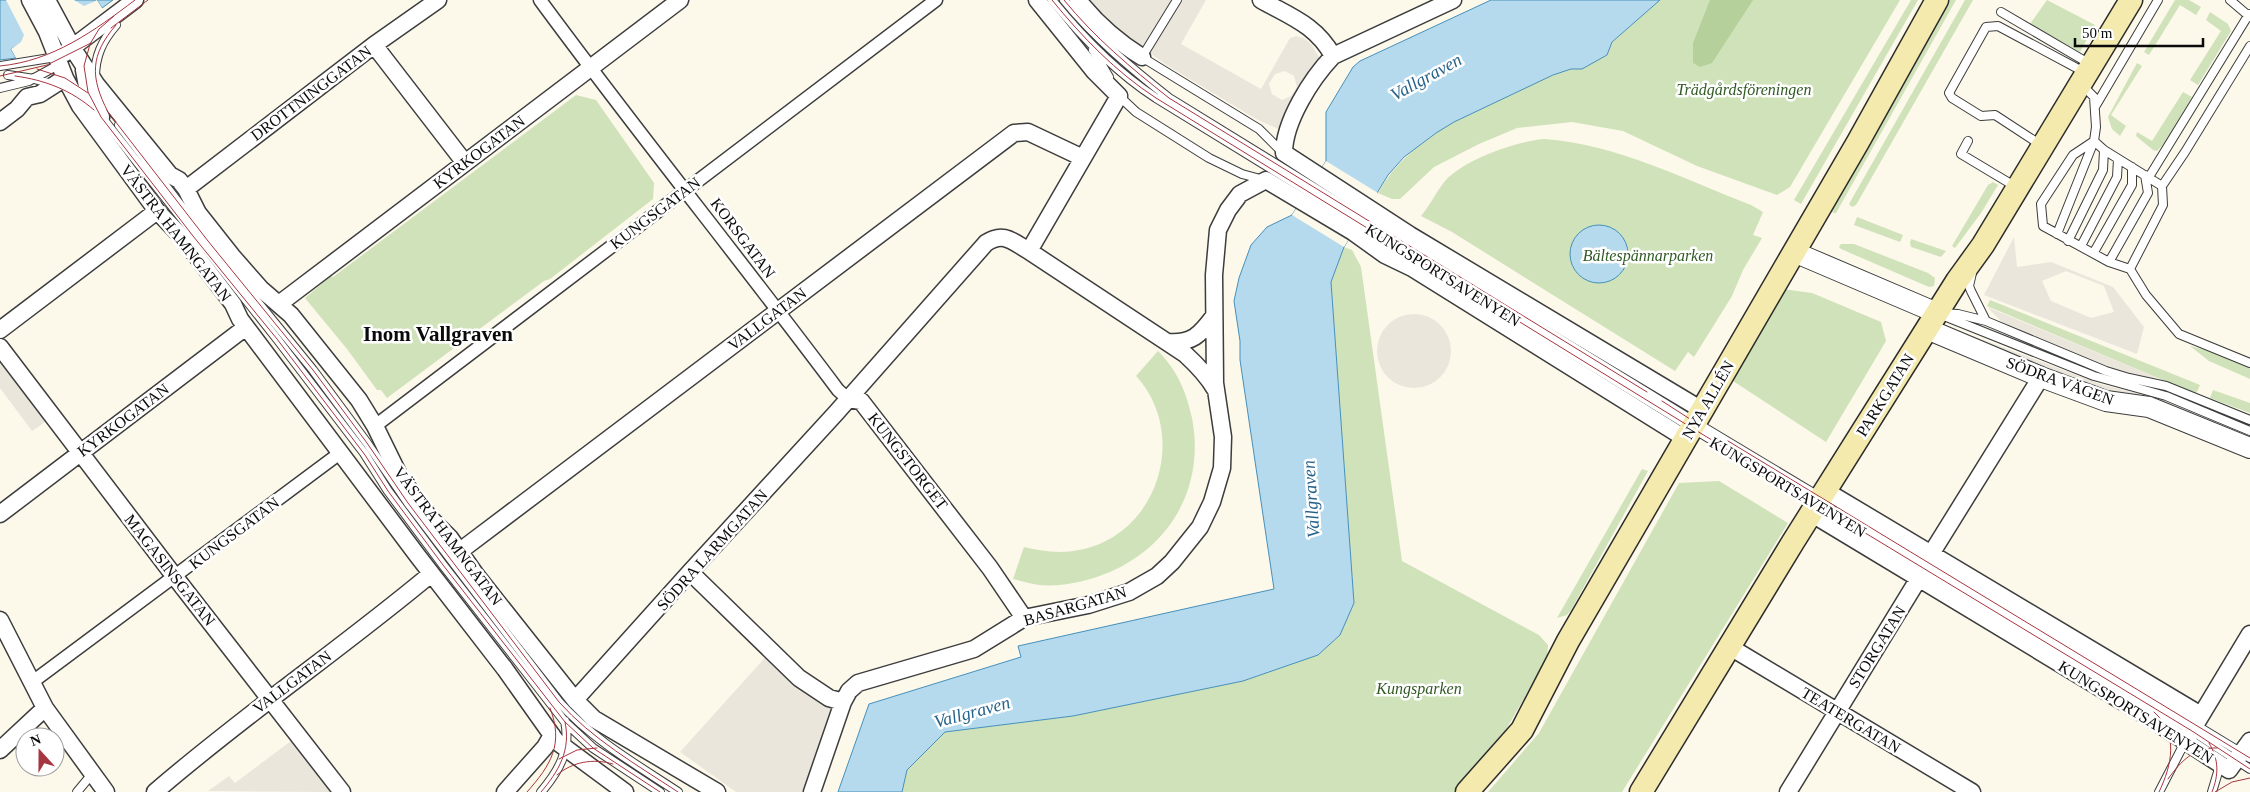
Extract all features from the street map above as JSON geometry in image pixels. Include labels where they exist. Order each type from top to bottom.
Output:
[{"type":"main road","name":"NYA ALLÉN","points":[[1467,792],[1522,730],[1568,641],[1858,142],[1937,0]]},
{"type":"main road","name":"PARKGATAN","points":[[1641,792],[1932,321],[1983,246],[2131,0]]},
{"type":"street","name":"VÄSTRA HAMNGATAN","points":[[30,0],[47,32],[59,71],[73,94],[157,211],[182,237],[233,304],[240,319],[431,574],[505,668],[552,735],[566,749],[625,792]]},
{"type":"street","name":"VÄSTRA HAMNGATAN","points":[[47,0],[80,53],[96,84],[170,176],[179,180],[186,189],[198,213],[232,256],[261,289],[279,304],[304,330],[353,392],[375,426],[399,475],[429,516],[460,551],[476,575],[575,700],[594,719],[717,792]]},
{"type":"street","points":[[101,117],[88,92],[80,53],[99,29],[135,0]]},
{"type":"street","points":[[0,122],[17,109],[27,98],[40,94],[59,71],[148,0]]},
{"type":"street","name":"DROTTNINGGATAN","points":[[186,189],[374,45],[438,0]]},
{"type":"street","name":"KORSGATAN","points":[[540,0],[606,91],[686,190],[838,390],[848,399]]},
{"type":"street","name":"KYRKOGATAN","points":[[279,304],[680,0]]},
{"type":"street","name":"KUNGSGATAN","points":[[375,426],[936,0]]},
{"type":"street","points":[[1029,251],[1119,96],[1094,71],[1037,0]]},
{"type":"street","points":[[1078,0],[1088,13],[1120,43],[1138,64]]},
{"type":"street","points":[[1261,0],[1313,29],[1324,41],[1333,56]]},
{"type":"street","points":[[1309,188],[1284,154],[1286,132],[1324,65],[1333,56],[1452,0]]},
{"type":"street","points":[[374,45],[464,163]]},
{"type":"street","name":"VALLGATAN","points":[[460,551],[1014,133],[1028,132],[1083,158]]},
{"type":"street","points":[[1266,180],[1309,188]]},
{"type":"street","name":"BASARGATAN","points":[[812,792],[843,702],[849,691],[858,683],[974,649],[1024,618],[1088,605],[1129,592],[1157,576],[1172,562],[1200,527],[1212,502],[1222,468],[1223,437],[1216,391],[1214,316],[1214,254],[1218,230],[1228,210],[1240,194],[1266,180]]},
{"type":"street","name":"KUNGSPORTSAVENYEN","points":[[1309,188],[1366,211],[1694,425]]},
{"type":"street","name":"KUNGSPORTSAVENYEN","points":[[1309,188],[1392,260],[1412,268],[1694,425]]},
{"type":"street","points":[[0,330],[157,211]]},
{"type":"street","points":[[848,399],[986,243],[995,237],[1002,236],[1029,251],[1167,342],[1197,364],[1210,379],[1216,391]]},
{"type":"street","name":"SÖDRA VÄGEN","points":[[1794,252],[2041,377],[2106,401],[2149,407],[2250,448]]},
{"type":"street","points":[[1167,342],[1180,343],[1190,340],[1199,334],[1214,316]]},
{"type":"street","name":"KYRKOGATAN","points":[[0,514],[246,327]]},
{"type":"street","name":"MAGASINSGATAN","points":[[0,347],[342,792]]},
{"type":"street","points":[[1930,554],[2041,377]]},
{"type":"street","name":"SÖDRA LARMGATAN","points":[[575,700],[848,399]]},
{"type":"street","name":"KUNGSTORGET","points":[[848,399],[861,401],[990,568],[1024,618]]},
{"type":"street","name":"KUNGSGATAN","points":[[31,683],[340,453]]},
{"type":"street","name":"KUNGSPORTSAVENYEN","points":[[1819,502],[1930,554],[2193,726],[2239,759]]},
{"type":"street","name":"KUNGSPORTSAVENYEN","points":[[1819,502],[1919,578],[2145,715],[2193,726]]},
{"type":"street","points":[[690,572],[799,678],[829,698],[843,702]]},
{"type":"street","name":"VALLGATAN","points":[[155,792],[202,751],[431,574]]},
{"type":"street","name":"STORGATAN","points":[[1788,792],[1919,578]]},
{"type":"street","points":[[0,620],[31,683],[46,708],[106,792]]},
{"type":"street","points":[[2193,726],[2250,634]]},
{"type":"street","name":"TEATERGATAN","points":[[1730,647],[1972,792]]},
{"type":"street","points":[[0,750],[46,708]]},
{"type":"street","points":[[505,792],[545,747],[552,735]]},
{"type":"lane","points":[[1052,0],[1089,42],[1130,79],[1156,98],[1309,188]]},
{"type":"lane","points":[[1064,0],[1096,37],[1138,64],[1259,129],[1284,154]]},
{"type":"lane","points":[[1138,64],[1177,0]]},
{"type":"lane","points":[[2095,107],[2158,0]]},
{"type":"lane","points":[[2109,262],[2148,193],[2147,176],[2250,16],[2230,0]]},
{"type":"lane","points":[[2001,12],[2086,74],[2094,97],[2096,127],[2094,141],[2057,234]]},
{"type":"lane","points":[[116,25],[102,43],[96,58],[96,84],[108,112],[208,241],[313,370],[367,443],[408,503],[570,715],[587,730],[678,792]]},
{"type":"lane","points":[[2042,146],[1994,115],[1981,116],[1952,98],[1949,93],[1986,27],[1998,26],[2086,74]]},
{"type":"lane","points":[[1096,37],[1138,64],[1169,98],[1309,188]]},
{"type":"lane","points":[[1089,42],[1119,96],[1136,112],[1209,158],[1242,174],[1266,180]]},
{"type":"lane","points":[[2130,269],[2163,205],[2162,186],[2186,152],[2250,46]]},
{"type":"lane","points":[[0,66],[59,71]]},
{"type":"lane","points":[[0,88],[59,71]]},
{"type":"lane","points":[[8,75],[34,79],[59,71]]},
{"type":"lane","points":[[73,94],[101,117],[193,236],[272,333],[364,453],[388,491],[443,565],[566,722],[593,748],[660,792]]},
{"type":"lane","points":[[1968,141],[1961,154],[2017,188]]},
{"type":"lane","points":[[2094,141],[2104,150],[2162,186]]},
{"type":"lane","points":[[2094,141],[2074,155],[2041,204],[2043,226],[2068,241],[2094,252],[2109,262],[2130,269],[2146,295],[2179,334],[2250,363]]},
{"type":"lane","points":[[2068,241],[2103,170],[2104,150]]},
{"type":"lane","points":[[2081,246],[2117,177],[2118,159]]},
{"type":"lane","points":[[2094,252],[2132,185],[2132,167]]},
{"type":"lane","name":"KUNGSPORTSAVENYEN","points":[[1356,228],[1694,425]]},
{"type":"lane","points":[[1983,246],[1969,286],[1972,297],[1986,322]]},
{"type":"lane","points":[[1932,321],[1958,314],[1986,322],[2106,370],[2129,378],[2166,386],[2250,420]]},
{"type":"lane","points":[[1932,321],[2094,376],[2166,396],[2250,431]]},
{"type":"lane","points":[[1694,425],[2193,726],[2239,759]]},
{"type":"lane","name":"KUNGSPORTSAVENYEN","points":[[1819,502],[2142,702],[2193,726]]},
{"type":"lane","points":[[541,792],[556,774],[566,749],[566,722],[549,688]]},
{"type":"lane","points":[[2193,726],[2208,742],[2239,759]]},
{"type":"lane","points":[[2159,792],[2193,726]]},
{"type":"lane","name":"KUNGSPORTSAVENYEN","points":[[2208,742],[2239,759]]},
{"type":"lane","points":[[2213,792],[2239,759]]},
{"type":"lane","points":[[2213,792],[2218,772],[2239,759]]},
{"type":"lane","points":[[77,792],[92,774]]},
{"type":"green space","name":"Trädgårdsföreningen","points":[[1660,0],[1900,0],[1790,187],[1777,195],[1697,166],[1623,131],[1572,122],[1517,128],[1479,144],[1434,167],[1400,199],[1392,199],[1378,193],[1393,171],[1433,135],[1455,121],[1504,97],[1553,75],[1571,69],[1582,68],[1607,55],[1612,42]]},
{"type":"green space","points":[[1710,0],[1753,0],[1712,63],[1700,67],[1693,63],[1693,43]]},
{"type":"green space","points":[[1911,0],[1918,0],[1801,204],[1794,200]]},
{"type":"green space","points":[[1947,0],[1956,0],[1836,213],[1829,212]]},
{"type":"green space","points":[[1965,0],[1973,0],[1856,205],[1852,207],[1849,204]]},
{"type":"green space","points":[[2047,0],[2095,25],[2080,52],[2030,24]]},
{"type":"green space","points":[[2175,0],[2189,0],[2201,7],[2196,15],[2180,5],[2149,55],[2144,52]]},
{"type":"green space","points":[[2210,12],[2228,24],[2231,31],[2198,85],[2190,80],[2221,31],[2206,20]]},
{"type":"green space","points":[[2137,63],[2142,66],[2111,115],[2126,126],[2120,136],[2112,129],[2108,117]]},
{"type":"green space","points":[[2183,92],[2192,97],[2165,143],[2157,151],[2153,150],[2136,136],[2137,132],[2152,141]]},
{"type":"green space","points":[[576,95],[596,100],[654,183],[653,199],[550,279],[544,281],[387,398],[381,390],[377,390],[347,349],[305,298],[331,276],[333,277]]},
{"type":"green space","name":"Bältespännarparken","points":[[1544,139],[1571,142],[1623,155],[1675,174],[1751,205],[1763,212],[1753,235],[1762,238],[1743,270],[1732,296],[1694,357],[1688,352],[1675,371],[1452,232],[1421,216],[1445,181],[1465,166],[1505,148]]},
{"type":"green space","points":[[1993,182],[1998,185],[1981,213],[1955,248],[1952,246],[1988,185]]},
{"type":"green space","points":[[1857,217],[1903,235],[1900,242],[1854,225]]},
{"type":"green space","points":[[1911,239],[1946,251],[1941,257],[1911,247]]},
{"type":"green space","points":[[1841,244],[1854,244],[1928,273],[1935,278],[1934,286],[1929,287],[1841,249],[1839,247]]},
{"type":"green space","name":"Kungsparken","points":[[1344,247],[1352,250],[1361,267],[1402,561],[1539,635],[1548,645],[1547,658],[1496,747],[1457,792],[902,792],[907,770],[945,732],[1073,716],[1243,681],[1318,655],[1340,635],[1354,603],[1331,282]]},
{"type":"green space","points":[[1782,289],[1812,293],[1881,322],[1886,341],[1826,442],[1730,379]]},
{"type":"green space","points":[[1990,300],[2200,385],[2196,394],[1987,306]]},
{"type":"green space","points":[[2190,346],[2213,352],[2250,367],[2250,379],[2209,361]]},
{"type":"green space","points":[[1158,351],[1176,373],[1187,399],[1192,418],[1195,443],[1193,467],[1188,489],[1179,510],[1167,529],[1151,546],[1132,560],[1110,572],[1084,581],[1057,585],[1039,585],[1013,579],[1024,547],[1054,552],[1084,549],[1110,539],[1132,522],[1148,501],[1158,477],[1162,451],[1160,424],[1152,399],[1136,376]]},
{"type":"green space","points":[[2213,390],[2250,403],[2250,413],[2210,398]]},
{"type":"green space","points":[[1642,469],[1648,471],[1571,610],[1567,615],[1557,618]]},
{"type":"green space","points":[[1719,481],[1788,523],[1622,792],[1488,792],[1539,733],[1679,483]]},
{"type":"shaded area","points":[[1087,0],[1206,0],[1181,44],[1261,89],[1290,38],[1296,36],[1304,38],[1311,44],[1324,65],[1285,132],[1256,119],[1165,64],[1088,7]],"holes":[[[1285,71],[1294,76],[1297,87],[1291,96],[1282,100],[1272,94],[1269,84],[1275,74]]]},
{"type":"shaded area","points":[[2014,237],[2017,267],[2051,262],[2113,287],[2144,327],[2137,354],[1984,295]],"holes":[[[2066,271],[2104,286],[2114,312],[2091,318],[2051,301],[2042,281]]]},
{"type":"shaded area","points":[[1987,307],[2158,378],[2152,379],[2106,368],[2032,334],[2027,335],[2002,322]]},
{"type":"shaded area","points":[[1414,314],[1435,320],[1445,330],[1451,351],[1445,372],[1435,382],[1414,388],[1393,382],[1383,372],[1377,351],[1383,330],[1393,320]]},
{"type":"shaded area","points":[[0,336],[58,413],[32,431],[0,388]]},
{"type":"shaded area","points":[[1973,336],[2100,384],[2139,394],[2139,400],[2112,398],[1970,337]]},
{"type":"shaded area","points":[[770,652],[834,709],[804,792],[736,792],[680,752]]},
{"type":"shaded area","points":[[299,735],[337,786],[329,792],[208,791],[229,776],[235,783]]},
{"type":"water","points":[[0,0],[97,0],[11,49],[16,58],[0,60]]},
{"type":"water","points":[[97,0],[113,0],[102,8]]},
{"type":"water","name":"Vallgraven","points":[[1491,0],[1660,0],[1612,42],[1607,55],[1582,69],[1571,69],[1553,75],[1454,122],[1404,157],[1388,175],[1344,247],[1331,282],[1354,603],[1340,635],[1318,655],[1243,681],[1073,716],[945,732],[907,770],[902,792],[838,792],[869,704],[1021,657],[1018,646],[1274,589],[1240,360],[1240,341],[1234,301],[1239,278],[1251,245],[1267,227],[1292,215],[1326,161],[1326,112],[1353,67],[1360,61]]},
{"type":"water","points":[[1599,225],[1610,227],[1620,233],[1626,243],[1628,254],[1626,265],[1620,275],[1610,281],[1599,283],[1588,281],[1578,275],[1572,265],[1570,254],[1572,243],[1578,233],[1588,227]]},
{"type":"pier","points":[[6,0],[74,0],[84,6],[97,0],[102,8],[100,9],[96,3],[14,50],[18,57],[16,58],[11,49],[21,42],[24,35]]},
{"type":"pier","points":[[1326,161],[1378,193],[1344,247],[1292,215]]},
{"type":"tram line","points":[[0,66],[38,58],[72,43],[104,23],[135,0]]},
{"type":"tram line","points":[[111,28],[148,0]]},
{"type":"tram line","points":[[1052,0],[1100,53],[1127,77],[1156,98],[1692,428],[2192,731],[2250,769]]},
{"type":"tram line","points":[[1064,0],[1114,52],[1169,98],[1647,392]]},
{"type":"tram line","points":[[114,16],[99,29],[90,44],[84,66],[88,92],[101,117],[193,236],[277,339],[365,455],[388,491],[443,565],[565,722],[593,748],[660,792]]},
{"type":"tram line","points":[[116,25],[101,46],[95,67],[98,88],[108,112],[208,241],[313,370],[367,443],[408,503],[559,702],[600,740],[678,792]]},
{"type":"tram line","points":[[0,76],[47,65],[91,43]]},
{"type":"tram line","points":[[37,69],[65,78],[88,93]]},
{"type":"tram line","points":[[15,76],[37,80],[57,87],[76,97],[94,110]]},
{"type":"tram line","points":[[1662,401],[1693,421]]},
{"type":"tram line","points":[[1728,441],[2250,758]]},
{"type":"tram line","points":[[527,792],[543,773],[553,753],[556,733],[550,708]]},
{"type":"tram line","points":[[2154,712],[2167,730],[2171,750],[2170,761],[2159,792]]},
{"type":"tram line","points":[[541,792],[562,760],[566,742],[565,722]]},
{"type":"tram line","points":[[2209,743],[2215,755],[2217,767],[2212,792]]},
{"type":"tram line","points":[[559,759],[577,750],[597,748]]},
{"type":"tram line","points":[[2168,779],[2189,756],[2201,750],[2217,748]]},
{"type":"tram line","points":[[557,775],[569,767],[583,762],[598,761],[613,764]]},
{"type":"tram line","points":[[2215,792],[2232,782],[2250,778]]},
{"type":"district","name":"Inom Vallgraven","points":[[438,334]]}]
